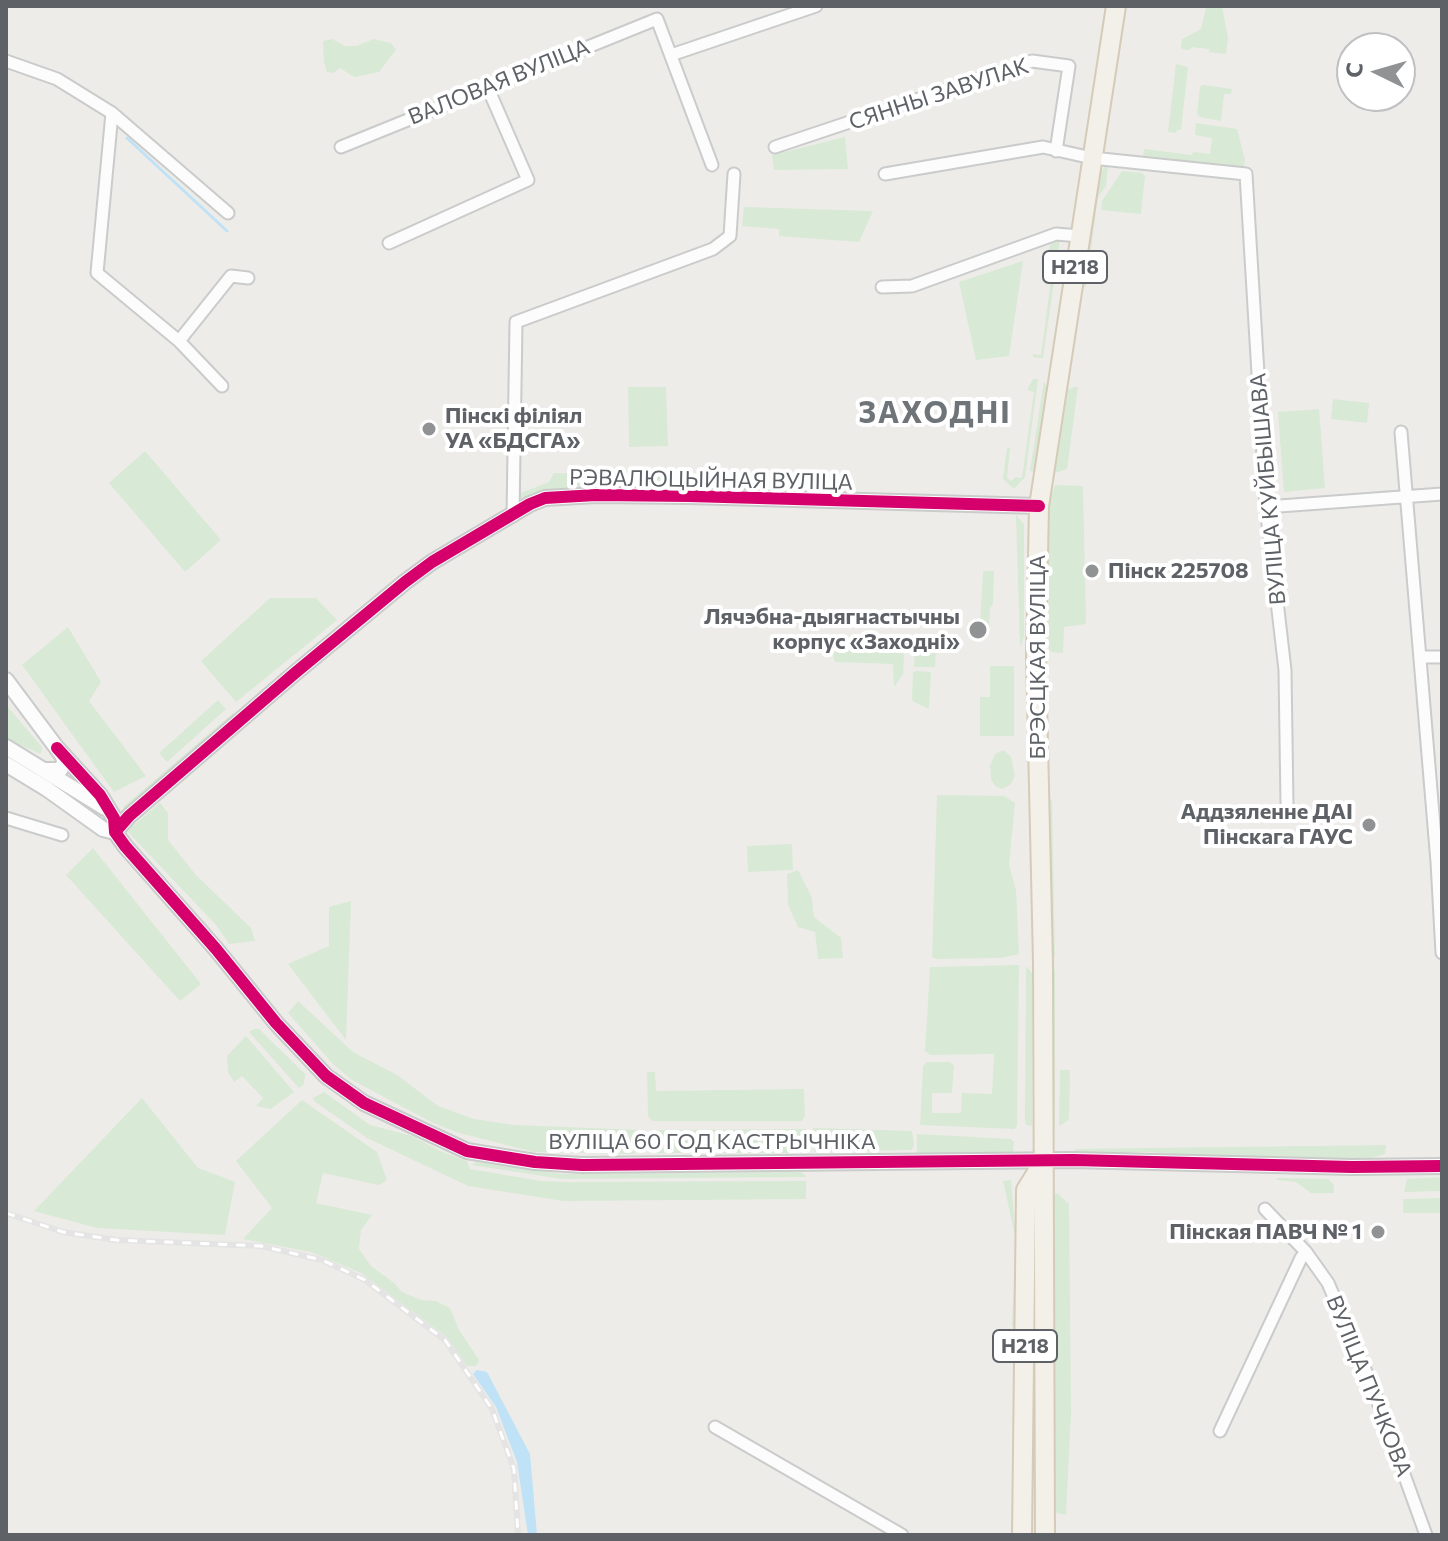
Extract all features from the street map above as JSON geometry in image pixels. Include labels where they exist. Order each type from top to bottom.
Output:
[{"type":"main road","name":"БРЭСЦКАЯ ВУЛІЦА","points":[[1045,1535],[1043,947],[1036,656],[1039,506],[1116,6]]},
{"type":"main road","name":"БРЭСЦКАЯ ВУЛІЦА","points":[[1022,1535],[1026,1190],[1044,1161]]},
{"type":"street","points":[[712,165],[671,55],[816,6]]},
{"type":"street","name":"ВАЛОВАЯ ВУЛІЦА","points":[[341,147],[657,19],[671,55]]},
{"type":"street","points":[[6,61],[57,79],[112,113],[228,213]]},
{"type":"street","name":"СЯННЫ ЗАВУЛАК","points":[[775,147],[1032,61],[1069,66],[1056,151]]},
{"type":"street","points":[[389,243],[528,180],[487,86]]},
{"type":"street","points":[[112,113],[97,273],[179,341],[222,386]]},
{"type":"street","points":[[885,174],[1043,147],[1092,158]]},
{"type":"street","name":"ВУЛІЦА КУЙБЫШАВА","points":[[1092,158],[1246,174],[1266,507],[1285,670],[1287,805]]},
{"type":"street","points":[[513,516],[516,322],[713,249],[730,236],[734,174]]},
{"type":"street","points":[[882,287],[912,286],[1056,234],[1080,236]]},
{"type":"street","points":[[179,341],[231,276],[248,278]]},
{"type":"street","points":[[1401,432],[1442,953]]},
{"type":"street","points":[[1266,507],[1442,494]]},
{"type":"street","name":"РЭВАЛЮЦЫЙНАЯ ВУЛІЦА","points":[[115,832],[129,816],[405,582],[432,562],[545,498],[596,495],[1039,506]]},
{"type":"street","points":[[1420,657],[1442,657]]},
{"type":"street","points":[[6,680],[57,748],[100,795],[109,811]]},
{"type":"street","points":[[6,747],[109,811]]},
{"type":"street","points":[[46,770],[60,770],[65,762],[57,748]]},
{"type":"street","name":"ВУЛІЦА 60 ГОД КАСТРЫЧНІКА","points":[[6,764],[103,829],[115,832],[276,1023],[326,1076],[364,1103],[467,1151],[535,1162],[582,1165],[1044,1161],[1442,1166]]},
{"type":"street","name":"ВУЛІЦА 60 ГОД КАСТРЫЧНІКА","points":[[109,811],[114,818],[115,832]]},
{"type":"street","points":[[6,818],[62,835]]},
{"type":"street","name":"ВУЛІЦА ПУЧКОВА","points":[[1265,1209],[1306,1252],[1328,1283],[1372,1386],[1426,1535]]},
{"type":"street","points":[[1220,1431],[1306,1252]]},
{"type":"street","points":[[715,1427],[902,1535]]},
{"type":"green space","points":[[1222,6],[1228,38],[1226,54],[1191,47],[1190,50],[1181,49],[1182,39],[1201,29],[1206,7]]},
{"type":"green space","points":[[332,39],[345,46],[357,46],[373,39],[391,43],[396,50],[379,72],[354,77],[340,68],[334,73],[327,72],[323,41]]},
{"type":"green space","points":[[1176,64],[1188,67],[1181,130],[1176,133],[1168,132]]},
{"type":"green space","points":[[1200,87],[1232,89],[1231,94],[1224,94],[1221,121],[1197,114]]},
{"type":"green space","points":[[1196,123],[1237,129],[1245,160],[1243,170],[1143,159],[1144,149],[1210,154],[1212,138],[1195,135]]},
{"type":"green space","points":[[845,137],[848,169],[774,170],[772,155]]},
{"type":"green space","points":[[1108,166],[1106,186],[1098,197],[1084,287],[1099,176]]},
{"type":"green space","points":[[1122,171],[1145,176],[1141,214],[1101,210],[1102,201]]},
{"type":"green space","points":[[744,207],[873,211],[859,242],[779,236],[779,229],[742,226]]},
{"type":"green space","points":[[1060,240],[1043,358],[1033,357],[1033,354],[1041,355],[1054,257],[1047,255],[1050,245]]},
{"type":"green space","points":[[1023,261],[1009,356],[976,360],[959,282]]},
{"type":"green space","points":[[1033,379],[1038,379],[1025,477],[1014,489],[1003,479],[1007,448],[1010,448],[1007,478],[1012,481],[1015,477],[1022,478],[1034,392],[1027,390]]},
{"type":"green space","points":[[1044,381],[1047,388],[1035,472],[1030,471]]},
{"type":"green space","points":[[628,387],[666,387],[668,446],[629,447]]},
{"type":"green space","points":[[1078,387],[1067,469],[1055,473],[1068,390]]},
{"type":"green space","points":[[1333,399],[1369,403],[1367,423],[1331,419]]},
{"type":"green space","points":[[1319,409],[1325,488],[1284,492],[1278,412]]},
{"type":"green space","points":[[145,451],[221,540],[185,572],[109,483]]},
{"type":"green space","points":[[554,473],[715,477],[715,491],[571,488],[518,499],[516,495],[549,482]]},
{"type":"green space","points":[[1055,485],[1083,486],[1086,624],[1064,627],[1063,653],[1051,652],[1047,645],[1048,508]]},
{"type":"green space","points":[[1016,515],[1024,524],[1024,637],[1020,647]]},
{"type":"green space","points":[[983,571],[994,571],[989,625],[980,624]]},
{"type":"green space","points":[[270,598],[316,598],[337,620],[236,702],[201,661]]},
{"type":"green space","points":[[68,627],[101,682],[89,701],[146,776],[114,792],[22,665]]},
{"type":"green space","points":[[917,649],[936,650],[935,667],[914,667]]},
{"type":"green space","points":[[901,652],[904,655],[903,674],[894,687],[893,664],[835,662],[833,653]]},
{"type":"green space","points":[[990,666],[1014,666],[1014,736],[980,736],[980,697],[990,697]]},
{"type":"green space","points":[[931,672],[929,709],[912,699],[913,673]]},
{"type":"green space","points":[[218,700],[226,709],[167,762],[159,753]]},
{"type":"green space","points":[[6,705],[42,747],[41,754],[6,739]]},
{"type":"green space","points":[[233,713],[234,718],[127,810],[123,807]]},
{"type":"green space","points":[[1004,750],[1011,757],[1015,776],[1010,785],[1002,789],[995,786],[991,779],[990,766],[995,754]]},
{"type":"green space","points":[[1045,794],[1052,801],[1055,957],[1050,957]]},
{"type":"green space","points":[[937,795],[1004,796],[1015,803],[1009,865],[1016,890],[1019,954],[1001,958],[932,957]]},
{"type":"green space","points":[[160,803],[168,813],[168,840],[196,875],[251,928],[255,941],[229,944],[216,925],[127,831]]},
{"type":"green space","points":[[792,844],[793,870],[748,872],[747,846]]},
{"type":"green space","points":[[93,848],[201,984],[180,1001],[66,875]]},
{"type":"green space","points":[[798,870],[812,898],[814,917],[841,938],[843,958],[818,959],[815,932],[798,927],[788,905],[787,874]]},
{"type":"green space","points":[[351,901],[346,1040],[288,964],[329,946],[329,907]]},
{"type":"green space","points":[[1019,965],[1017,1126],[1014,1129],[920,1125],[923,1066],[927,1062],[950,1062],[954,1066],[952,1093],[932,1093],[932,1113],[961,1113],[962,1093],[992,1094],[994,1054],[930,1055],[925,1051],[930,967]]},
{"type":"green space","points":[[1026,966],[1032,973],[1032,1126],[1026,1125],[1025,1119]]},
{"type":"green space","points":[[1055,969],[1055,1126],[1052,1129],[1051,972]]},
{"type":"green space","points":[[298,1001],[353,1052],[397,1075],[438,1106],[474,1119],[514,1125],[640,1130],[640,1150],[633,1154],[534,1152],[459,1133],[433,1123],[352,1080],[333,1064],[288,1013]]},
{"type":"green space","points":[[259,1029],[305,1074],[304,1084],[299,1088],[249,1032]]},
{"type":"green space","points":[[246,1036],[294,1092],[271,1109],[256,1106],[263,1098],[242,1076],[234,1082],[228,1072],[227,1056]]},
{"type":"green space","points":[[1060,1070],[1070,1070],[1069,1120],[1059,1126]]},
{"type":"green space","points":[[647,1072],[655,1072],[656,1091],[804,1089],[805,1116],[802,1121],[652,1121],[648,1116]]},
{"type":"green space","points":[[324,1092],[370,1125],[412,1136],[467,1161],[470,1169],[541,1181],[567,1182],[806,1181],[806,1199],[563,1201],[468,1186],[367,1138],[314,1101],[313,1098]]},
{"type":"green space","points":[[142,1098],[198,1168],[235,1182],[225,1235],[97,1228],[34,1211]]},
{"type":"green space","points":[[302,1100],[377,1152],[387,1180],[379,1185],[323,1173],[316,1203],[372,1215],[361,1230],[359,1249],[371,1266],[402,1292],[450,1308],[459,1330],[479,1360],[476,1366],[467,1366],[447,1337],[361,1273],[311,1252],[243,1239],[272,1208],[236,1161]]},
{"type":"green space","points":[[813,1128],[912,1131],[914,1146],[911,1150],[815,1152]]},
{"type":"green space","points":[[806,1129],[803,1148],[797,1153],[655,1153],[649,1149],[650,1130]]},
{"type":"green space","points":[[917,1134],[1011,1139],[1014,1142],[1013,1154],[917,1153]]},
{"type":"green space","points":[[1386,1145],[1385,1154],[1362,1160],[1148,1152],[1075,1154],[1075,1149]]},
{"type":"green space","points":[[476,1162],[561,1174],[801,1172],[807,1177],[563,1179],[471,1165]]},
{"type":"green space","points":[[1442,1177],[1442,1191],[1404,1192],[1407,1179]]},
{"type":"green space","points":[[1276,1178],[1328,1179],[1334,1185],[1334,1193],[1311,1193],[1296,1182]]},
{"type":"green space","points":[[1011,1180],[1016,1239],[1003,1181]]},
{"type":"green space","points":[[1051,1193],[1058,1194],[1069,1204],[1071,1414],[1066,1515],[1057,1513],[1054,1508]]},
{"type":"green space","points":[[1442,1198],[1442,1213],[1403,1213],[1403,1199]]},
{"type":"green space","points":[[1016,1241],[1018,1267],[1017,1333],[1012,1325]]},
{"type":"water","points":[[477,1370],[487,1372],[530,1454],[537,1535],[528,1535],[517,1462],[496,1407],[473,1374]]},
{"type":"waterway","points":[[127,138],[227,231]]},
{"type":"railway","points":[[6,1213],[63,1232],[116,1240],[261,1246],[322,1260],[365,1280],[445,1340],[492,1409],[514,1469],[518,1535]]},
{"type":"cycle path","points":[[115,832],[129,816],[405,582],[432,562],[545,498],[689,496],[1039,506]]},
{"type":"cycle path","points":[[57,748],[100,795],[114,818],[115,832],[125,846],[276,1023],[326,1076],[364,1103],[467,1151],[535,1162],[582,1165],[1073,1160],[1352,1167],[1442,1166]]},
{"type":"place","name":"Пінскі філіял УА «БДСГА»","points":[[429,429]]},
{"type":"place","name":"Пінск 225708","points":[[1092,571]]},
{"type":"place","name":"Лячэбна-дыягнастычны корпус «Заходні»","points":[[978,630]]},
{"type":"place","name":"Аддзяленне ДАІ Пінскага ГАУС","points":[[1369,825]]},
{"type":"place","name":"Пінская ПАВЧ № 1","points":[[1378,1232]]},
{"type":"district","name":"ЗАХОДНІ","points":[[935,413]]}]
